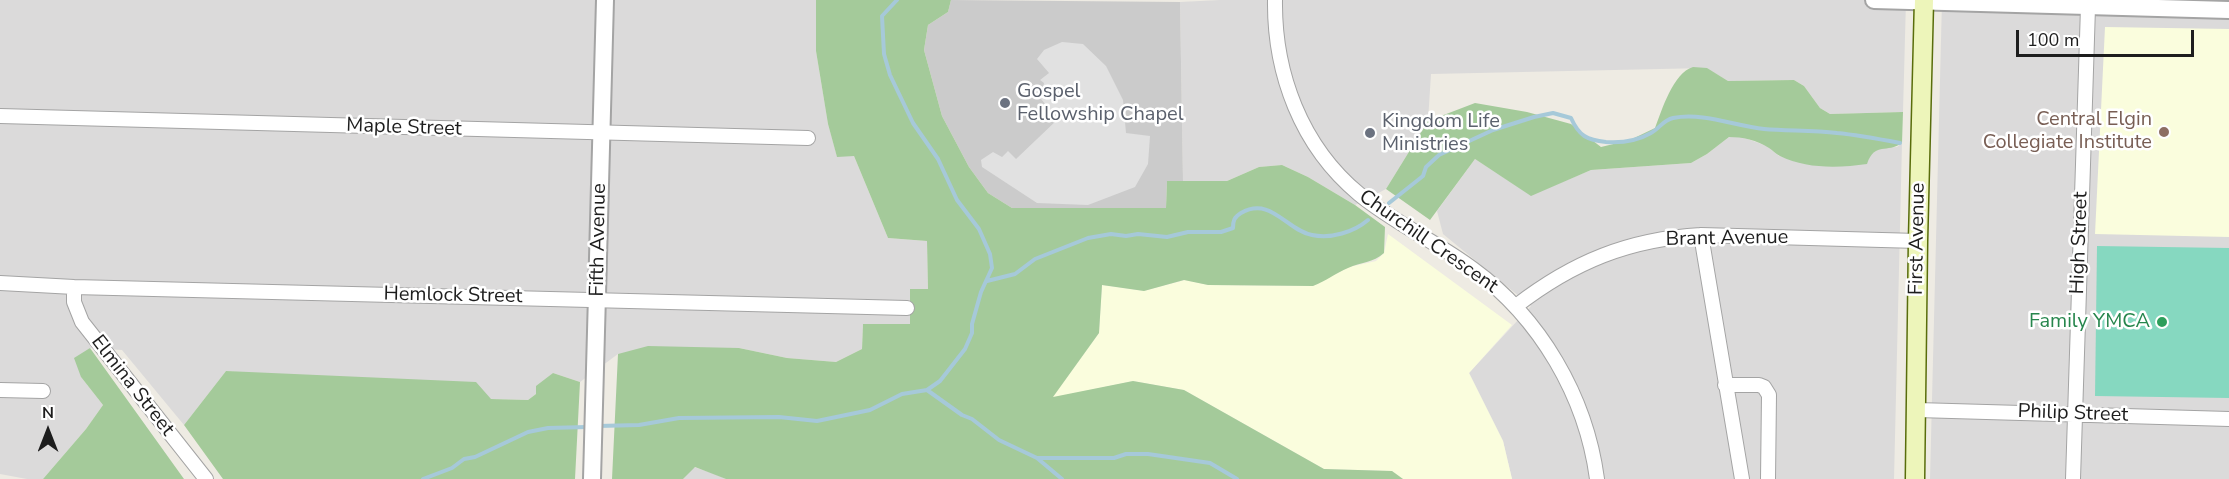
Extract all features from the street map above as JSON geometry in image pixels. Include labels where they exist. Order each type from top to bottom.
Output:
[{"type":"main road","name":"First Avenue","points":[[1915,479],[1924,1]]},
{"type":"street","name":"Fifth Avenue","points":[[592,479],[605,0]]},
{"type":"street","name":"Churchill Crescent","points":[[1275,0],[1275,31],[1288,90],[1307,131],[1329,163],[1358,194],[1473,269],[1516,306],[1541,338],[1567,381],[1588,436],[1598,479]]},
{"type":"street","points":[[1874,0],[2229,10]]},
{"type":"street","name":"High Street","points":[[2073,479],[2088,7]]},
{"type":"street","name":"Maple Street","points":[[0,117],[808,138]]},
{"type":"street","name":"Brant Avenue","points":[[1516,306],[1542,286],[1604,254],[1671,237],[1701,235],[1918,241]]},
{"type":"street","points":[[1701,235],[1742,479]]},
{"type":"street","name":"Hemlock Street","points":[[0,283],[74,287],[907,308]]},
{"type":"street","name":"Elmina Street","points":[[74,287],[74,302],[79,318],[206,479]]},
{"type":"street","points":[[1725,385],[1759,385],[1764,387],[1769,395],[1768,479]]},
{"type":"street","points":[[0,390],[43,391]]},
{"type":"street","name":"Philip Street","points":[[1917,410],[2229,419]]},
{"type":"shaded area","points":[[0,0],[816,0],[816,51],[828,124],[837,156],[854,156],[888,238],[927,241],[928,289],[910,324],[863,324],[862,349],[836,362],[787,358],[739,348],[618,354],[580,382],[553,373],[528,400],[491,399],[226,371],[184,425],[122,350],[90,348],[81,377],[103,405],[86,429],[43,479],[27,479],[0,474]]},
{"type":"shaded area","points":[[951,0],[1180,2],[1183,181],[1167,181],[1166,208],[1012,208],[988,193],[969,167],[942,116],[924,50],[928,25],[948,12]]},
{"type":"shaded area","points":[[1220,0],[1906,0],[1903,112],[1830,114],[1820,108],[1804,86],[1794,80],[1728,81],[1706,68],[1431,74],[1428,121],[1386,189],[1355,205],[1308,177],[1282,165],[1259,167],[1227,181],[1183,181],[1180,2]]},
{"type":"shaded area","points":[[1942,0],[2229,0],[2229,479],[1930,479]]},
{"type":"shaded area","name":"Central Elgin Collegiate Institute","points":[[2105,27],[2229,29],[2229,237],[2095,234]]},
{"type":"shaded area","points":[[1062,42],[1083,44],[1106,66],[1123,100],[1126,133],[1150,136],[1148,164],[1135,187],[1088,205],[1037,203],[982,167],[981,160],[993,152],[1002,157],[1008,151],[1016,159],[1058,119],[1041,99],[1044,83],[1040,80],[1049,73],[1037,59],[1044,50]]},
{"type":"shaded area","points":[[1729,137],[1742,137],[1767,146],[1779,156],[1866,164],[1870,154],[1881,148],[1897,147],[1902,143],[1894,479],[1512,479],[1503,441],[1469,373],[1531,306],[1443,234],[1437,211],[1475,159],[1531,195],[1591,170],[1691,163]]},
{"type":"shaded area","points":[[1388,234],[1512,325],[1469,373],[1503,441],[1512,479],[1403,479],[1392,471],[1324,469],[1184,390],[1133,381],[1052,398],[1099,333],[1102,285],[1144,291],[1185,280],[1208,285],[1313,286],[1349,267],[1376,261],[1384,253]]},
{"type":"shaded area","points":[[694,467],[715,474],[726,479],[683,479]]},
{"type":"green space","points":[[816,0],[951,0],[948,12],[928,25],[924,50],[942,116],[969,167],[988,193],[1012,208],[1166,208],[1167,181],[1227,181],[1259,167],[1282,165],[1308,177],[1355,205],[1385,227],[1384,253],[1376,259],[1348,268],[1313,286],[1208,285],[1184,280],[1144,291],[1102,285],[1099,333],[1053,397],[1133,381],[1184,390],[1324,469],[1392,471],[1403,479],[726,479],[695,467],[683,479],[612,479],[618,354],[648,346],[739,348],[787,358],[836,362],[862,349],[863,324],[910,324],[910,289],[928,289],[927,241],[888,238],[854,156],[837,157],[828,124],[816,51]]},
{"type":"green space","points":[[1693,67],[1707,68],[1728,81],[1794,80],[1804,86],[1820,108],[1830,114],[1903,112],[1902,143],[1878,150],[1870,157],[1867,164],[1823,166],[1790,160],[1760,143],[1744,138],[1729,137],[1691,163],[1591,170],[1531,196],[1475,159],[1430,220],[1386,189],[1428,121],[1475,103],[1527,112],[1571,124],[1601,147],[1630,140],[1655,128],[1674,84]]},
{"type":"green space","name":"Family YMCA","points":[[2097,246],[2229,248],[2229,398],[2095,396]]},
{"type":"green space","points":[[90,348],[184,479],[43,479],[86,429],[103,405],[81,377],[74,358]]},
{"type":"green space","points":[[226,371],[476,382],[491,399],[528,400],[536,394],[536,386],[553,373],[580,382],[575,479],[223,479],[184,425]]},
{"type":"waterway","points":[[598,426],[639,425],[679,418],[779,417],[817,421],[870,410],[902,394],[927,390],[940,381],[965,349],[972,333],[972,324],[981,292],[992,268],[990,254],[979,229],[957,200],[938,159],[913,123],[890,75],[884,54],[882,16],[897,0]]},
{"type":"waterway","points":[[1389,203],[1423,176],[1426,167],[1439,155],[1493,130],[1553,113],[1571,118],[1584,136],[1606,142],[1623,142],[1640,138],[1670,119],[1696,117],[1764,129],[1828,132],[1900,143]]},
{"type":"waterway","points":[[987,281],[1015,274],[1035,259],[1088,238],[1111,234],[1167,237],[1188,232],[1221,232],[1233,228],[1237,216],[1252,209],[1270,211],[1303,232],[1319,236],[1342,234],[1368,220]]},
{"type":"waterway","points":[[927,390],[962,415],[972,419],[999,440],[1037,458],[1062,479]]},
{"type":"waterway","points":[[423,479],[452,468],[464,459],[475,457],[528,432],[548,428],[587,427]]},
{"type":"waterway","points":[[1037,458],[1114,458],[1126,454],[1148,454],[1210,463],[1237,479]]},
{"type":"place","name":"Gospel Fellowship Chapel","points":[[1005,103]]},
{"type":"place","name":"Central Elgin Collegiate Institute","points":[[2164,132]]},
{"type":"place","name":"Kingdom Life Ministries","points":[[1370,133]]},
{"type":"place","name":"Family YMCA","points":[[2162,322]]}]
